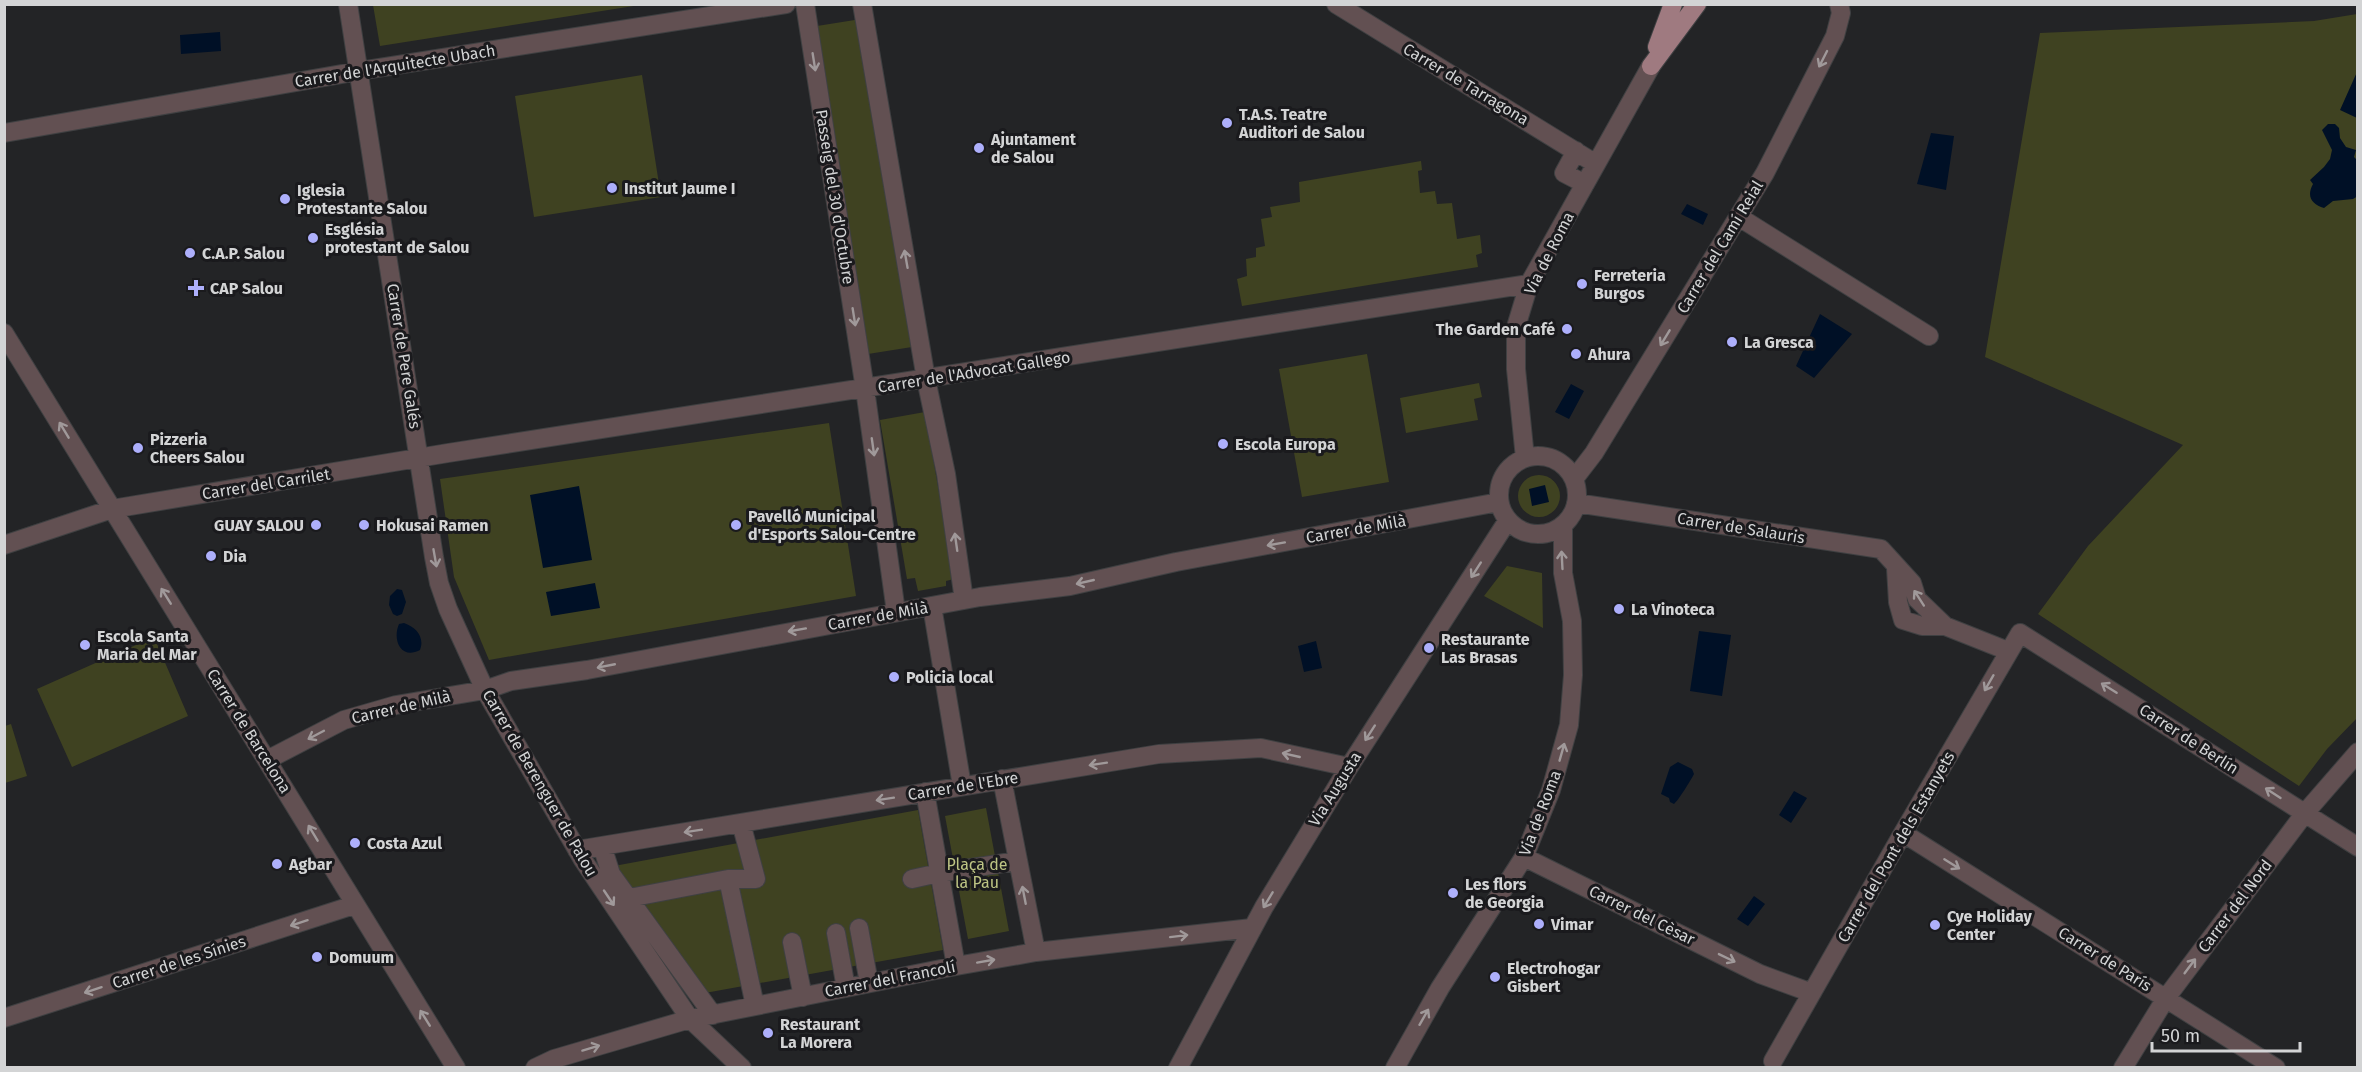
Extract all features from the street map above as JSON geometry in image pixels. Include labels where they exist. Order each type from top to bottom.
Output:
[{"type":"main road","points":[[1651,66],[1673,4]]},
{"type":"main road","points":[[1651,66],[1697,4]]},
{"type":"street","name":"Carrer de Pere Galés","points":[[348,4],[420,459]]},
{"type":"street","name":"Carrer de l'Arquitecte Ubach","points":[[4,133],[359,71],[786,4]]},
{"type":"street","name":"Passeig del 30 d'Octubre","points":[[805,4],[865,389],[896,612]]},
{"type":"street","points":[[862,4],[926,379],[946,474],[964,600]]},
{"type":"street","name":"Carrer de Tarragona","points":[[1336,4],[1596,164]]},
{"type":"street","name":"Carrer del Camí Reial","points":[[1574,479],[1594,453],[1765,173],[1835,36],[1841,13],[1839,4]]},
{"type":"street","name":"Via de Roma","points":[[1525,458],[1516,369],[1516,327],[1529,284],[1651,66]]},
{"type":"street","points":[[1576,151],[1560,176],[1585,184]]},
{"type":"street","points":[[1738,217],[1929,336]]},
{"type":"street","name":"Carrer de l'Advocat Gallego","points":[[420,459],[1529,284]]},
{"type":"street","name":"Carrer de Barcelona","points":[[4,333],[456,1068]]},
{"type":"street","points":[[1548,457],[1568,469],[1574,479],[1577,491],[1572,515],[1554,531],[1534,534],[1524,532],[1508,520],[1499,502],[1502,480],[1507,471],[1525,458],[1548,457]]},
{"type":"street","name":"Carrer del Carrilet","points":[[4,544],[112,509],[420,459]]},
{"type":"street","name":"Carrer de Berenguer de Palou","points":[[420,459],[439,583],[455,626],[485,690],[577,850],[690,1019],[742,1068]]},
{"type":"street","name":"Carrer de Milà","points":[[267,760],[344,720],[396,705],[485,690],[511,681],[587,670],[896,612],[964,600],[1070,586],[1176,562],[1499,502]]},
{"type":"street","name":"Carrer de Salauris","points":[[1576,503],[1881,549],[1912,583],[1917,599],[1945,626],[2008,651]]},
{"type":"street","name":"Via Augusta","points":[[1178,1068],[1252,928],[1348,767],[1508,520]]},
{"type":"street","name":"Via de Roma","points":[[1395,1068],[1440,988],[1524,857],[1551,790],[1569,725],[1573,675],[1572,621],[1563,573],[1563,525]]},
{"type":"street","points":[[932,606],[962,786]]},
{"type":"street","name":"Carrer del Pont dels Estanyets","points":[[1773,1061],[2020,633]]},
{"type":"street","name":"Carrer de Berlín","points":[[2020,633],[2358,847]]},
{"type":"street","name":"Carrer de l'Ebre","points":[[577,850],[1159,754],[1261,748],[1348,767]]},
{"type":"street","name":"Carrer del Nord","points":[[2123,1068],[2166,998],[2305,813],[2358,752]]},
{"type":"street","points":[[1002,779],[1036,952]]},
{"type":"street","points":[[925,792],[956,966]]},
{"type":"street","points":[[629,898],[728,879],[756,879],[741,823]]},
{"type":"street","name":"Carrer de París","points":[[1903,833],[2276,1068]]},
{"type":"street","points":[[602,846],[611,874],[713,1015]]},
{"type":"street","name":"Carrer del Cèsar","points":[[1524,857],[1760,974],[1812,993]]},
{"type":"street","points":[[912,879],[1018,861]]},
{"type":"street","points":[[728,879],[755,1006]]},
{"type":"street","name":"Carrer de les Sínies","points":[[4,1018],[354,905]]},
{"type":"street","points":[[859,928],[870,983]]},
{"type":"street","name":"Carrer del Francolí","points":[[536,1068],[554,1059],[690,1019],[956,966],[1036,952],[1252,928]]},
{"type":"street","points":[[836,933],[846,988]]},
{"type":"street","points":[[792,942],[803,997]]},
{"type":"green space","points":[[373,4],[640,5],[380,46]]},
{"type":"green space","points":[[2357,14],[2357,718],[2327,749],[2299,786],[2038,614],[2088,546],[2183,445],[1985,357],[2040,33],[2314,21]]},
{"type":"green space","points":[[861,19],[912,347],[868,354],[817,26]]},
{"type":"green space","points":[[642,75],[661,197],[534,217],[515,96]]},
{"type":"green space","points":[[1421,161],[1422,170],[1418,171],[1420,193],[1435,191],[1437,204],[1452,203],[1457,239],[1480,235],[1482,253],[1476,255],[1478,267],[1242,306],[1237,279],[1247,276],[1246,259],[1256,257],[1256,248],[1265,246],[1261,219],[1272,217],[1270,207],[1300,202],[1299,182]]},
{"type":"green space","points":[[1367,354],[1389,482],[1302,497],[1279,369]]},
{"type":"green space","points":[[1479,383],[1482,397],[1474,399],[1478,420],[1406,433],[1400,398]]},
{"type":"green space","points":[[925,412],[954,579],[946,581],[946,586],[918,591],[915,578],[907,579],[880,420]]},
{"type":"green space","name":"Pavelló Municipal d'Esports Salou-Centre","points":[[829,423],[856,596],[489,660],[454,577],[440,479]]},
{"type":"green space","points":[[1539,475],[1547,476],[1554,481],[1559,488],[1559,504],[1554,511],[1547,516],[1539,517],[1531,516],[1524,511],[1519,504],[1518,496],[1519,488],[1524,481],[1531,476]]},
{"type":"green space","points":[[1507,566],[1542,573],[1543,628],[1484,596]]},
{"type":"green space","points":[[154,637],[188,716],[72,767],[37,689]]},
{"type":"green space","points":[[11,724],[27,776],[5,783],[5,726]]},
{"type":"green space","name":"Plaça de la Pau","points":[[986,808],[1009,931],[968,939],[945,816]]},
{"type":"green space","points":[[918,810],[943,950],[705,993],[614,866]]},
{"type":"water","points":[[220,32],[221,51],[181,54],[180,35]]},
{"type":"water","points":[[2357,72],[2357,118],[2340,110]]},
{"type":"water","points":[[2328,124],[2335,124],[2339,128],[2340,138],[2346,147],[2356,150],[2354,157],[2357,160],[2358,196],[2353,199],[2333,201],[2324,208],[2311,199],[2313,184],[2310,180],[2330,159],[2332,150],[2322,130]]},
{"type":"water","points":[[1931,133],[1954,136],[1946,190],[1917,184]]},
{"type":"water","points":[[1687,204],[1708,214],[1703,225],[1681,214]]},
{"type":"water","points":[[1820,314],[1852,334],[1814,378],[1796,366]]},
{"type":"water","points":[[1571,384],[1584,391],[1569,419],[1555,412]]},
{"type":"water","points":[[1545,485],[1549,502],[1532,506],[1529,489]]},
{"type":"water","points":[[579,486],[592,560],[543,568],[530,495]]},
{"type":"water","points":[[595,583],[600,608],[551,616],[546,592]]},
{"type":"water","points":[[397,589],[402,590],[406,602],[402,614],[397,616],[393,614],[389,605],[390,596]]},
{"type":"water","points":[[404,623],[418,633],[421,641],[420,650],[408,652],[400,647],[397,630],[399,624]]},
{"type":"water","points":[[1699,631],[1731,635],[1722,696],[1690,691]]},
{"type":"water","points":[[1316,641],[1322,668],[1304,672],[1298,646]]},
{"type":"water","points":[[1678,762],[1692,769],[1694,774],[1674,804],[1661,794],[1670,767]]},
{"type":"water","points":[[1794,791],[1807,798],[1791,823],[1779,815]]},
{"type":"water","points":[[1754,896],[1765,904],[1748,926],[1737,919]]},
{"type":"place","name":"T.A.S. Teatre Auditori de Salou","points":[[1227,123]]},
{"type":"place","name":"Ajuntament de Salou","points":[[979,148]]},
{"type":"place","name":"Institut Jaume I","points":[[612,188]]},
{"type":"place","name":"Iglesia Protestante Salou","points":[[285,199]]},
{"type":"place","name":"Església protestant de Salou","points":[[313,238]]},
{"type":"place","name":"C.A.P. Salou","points":[[190,253]]},
{"type":"place","name":"Ferreteria Burgos","points":[[1582,284]]},
{"type":"place","name":"CAP Salou","points":[[196,288]]},
{"type":"place","name":"The Garden Café","points":[[1567,329]]},
{"type":"place","name":"La Gresca","points":[[1732,342]]},
{"type":"place","name":"Ahura","points":[[1576,354]]},
{"type":"place","name":"Escola Europa","points":[[1223,444]]},
{"type":"place","name":"Pizzeria Cheers Salou","points":[[138,448]]},
{"type":"place","name":"GUAY SALOU","points":[[316,525]]},
{"type":"place","name":"Hokusai Ramen","points":[[364,525]]},
{"type":"place","name":"Pavelló Municipal d'Esports Salou-Centre","points":[[736,525]]},
{"type":"place","name":"Dia","points":[[211,556]]},
{"type":"place","name":"La Vinoteca","points":[[1619,609]]},
{"type":"place","name":"Escola Santa Maria del Mar","points":[[85,645]]},
{"type":"place","name":"Restaurante Las Brasas","points":[[1429,648]]},
{"type":"place","name":"Policia local","points":[[894,677]]},
{"type":"place","name":"Costa Azul","points":[[355,843]]},
{"type":"place","name":"Agbar","points":[[277,864]]},
{"type":"place","name":"Les flors de Georgia","points":[[1453,893]]},
{"type":"place","name":"Vimar","points":[[1539,924]]},
{"type":"place","name":"Cye Holiday Center","points":[[1935,925]]},
{"type":"place","name":"Domuum","points":[[317,957]]},
{"type":"place","name":"Electrohogar Gisbert","points":[[1495,977]]},
{"type":"place","name":"Restaurant La Morera","points":[[768,1033]]}]
